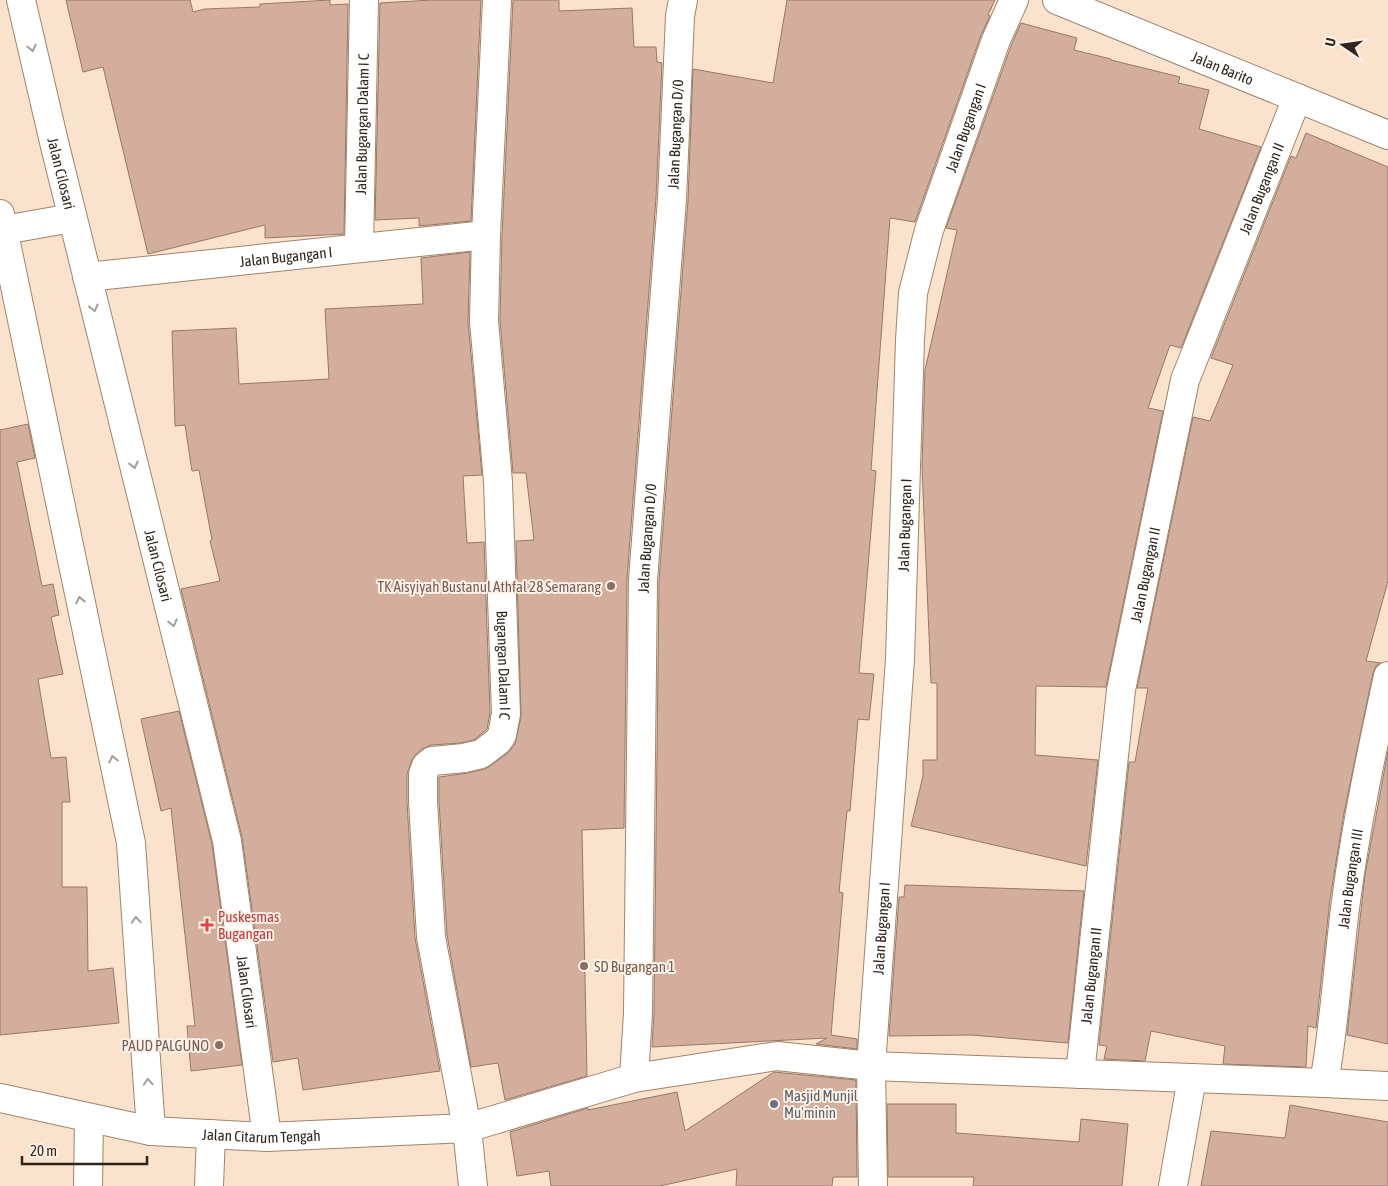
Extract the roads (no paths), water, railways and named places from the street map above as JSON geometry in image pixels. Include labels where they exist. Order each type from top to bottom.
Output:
[{"type":"street","name":"Jalan Cilosari","points":[[21,0],[72,218],[227,842],[267,1137]]},
{"type":"street","name":"Jalan Bugangan Dalam I C","points":[[359,248],[364,0]]},
{"type":"street","points":[[486,235],[497,0]]},
{"type":"street","name":"Jalan Bugangan D/0","points":[[634,1078],[638,1013],[643,580],[672,199],[680,16],[683,0]]},
{"type":"street","name":"Jalan Bugangan I","points":[[873,1186],[871,1066],[900,659],[910,340],[914,292],[929,230],[996,40],[1014,0]]},
{"type":"street","name":"Jalan Barito","points":[[1057,0],[1388,135]]},
{"type":"street","name":"Jalan Bugangan II","points":[[1080,1074],[1121,690],[1185,380],[1297,98]]},
{"type":"street","points":[[72,218],[2,222],[131,843],[151,1131]]},
{"type":"street","name":"Jalan Bugangan I","points":[[87,277],[486,235]]},
{"type":"street","name":"Bugangan Dalam I C","points":[[473,1186],[467,1128],[431,936],[423,774],[426,766],[432,762],[481,754],[498,741],[505,725],[498,482],[484,321],[486,235]]},
{"type":"street","name":"Jalan Bugangan III","points":[[1324,1083],[1329,1054],[1346,900],[1365,784],[1388,676]]},
{"type":"street","name":"Jalan Citarum Tengah","points":[[0,1098],[151,1131],[267,1137],[467,1128],[634,1078],[777,1056],[871,1066],[1388,1086]]},
{"type":"street","points":[[1173,1186],[1192,1078]]},
{"type":"street","points":[[88,1186],[89,1118]]},
{"type":"street","points":[[209,1186],[211,1134]]},
{"type":"place","name":"TK Aisyiyah Bustanul Athfal 28 Semarang","points":[[611,586]]},
{"type":"place","name":"Puskesmas Bugangan","points":[[207,925]]},
{"type":"place","name":"SD Bugangan 1","points":[[584,966]]},
{"type":"place","name":"PAUD PALGUNO","points":[[219,1045]]},
{"type":"place","name":"Masjid Munjil Mu'minin","points":[[774,1104]]}]
